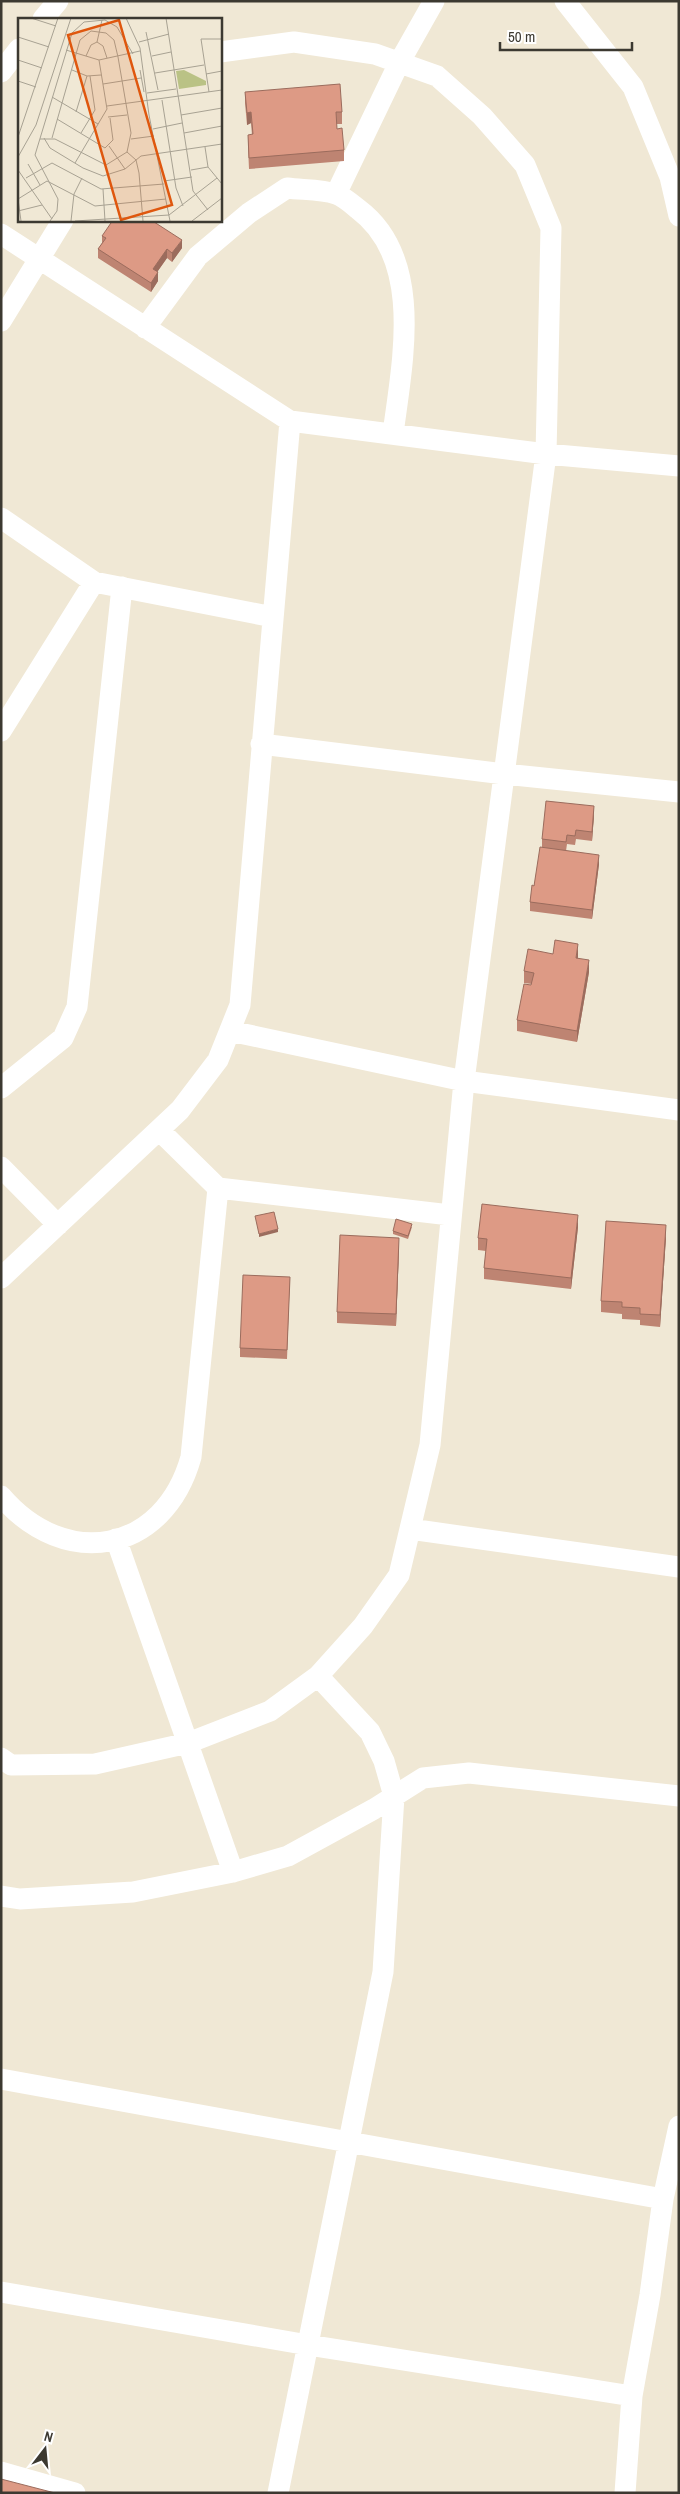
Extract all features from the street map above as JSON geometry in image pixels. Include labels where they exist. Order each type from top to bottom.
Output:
[{"type":"street","points":[[44,18],[58,1]]},
{"type":"street","points":[[336,194],[399,63],[434,1]]},
{"type":"street","points":[[565,1],[633,87],[670,177],[679,216]]},
{"type":"street","points":[[1,1758],[11,1765],[95,1764],[188,1742],[270,1711],[318,1676],[363,1626],[399,1575],[430,1445],[464,1081],[546,454],[551,228],[525,165],[482,116],[437,76],[375,54],[294,42],[221,52]]},
{"type":"street","points":[[1,72],[18,50]]},
{"type":"street","points":[[145,328],[198,256],[249,213],[287,188],[336,194],[371,218],[387,239],[398,266],[405,337],[393,434]]},
{"type":"street","points":[[1,320],[62,221]]},
{"type":"street","points":[[1,234],[38,260],[290,421],[546,454],[679,466]]},
{"type":"street","points":[[1,1278],[180,1110],[218,1060],[240,1005],[290,421]]},
{"type":"street","points":[[1,518],[94,582],[272,617]]},
{"type":"street","points":[[1,731],[94,582]]},
{"type":"street","points":[[1,1088],[62,1038],[77,1007],[122,588]]},
{"type":"street","points":[[261,744],[504,774],[679,792]]},
{"type":"street","points":[[230,1031],[464,1081],[679,1110]]},
{"type":"street","points":[[159,1130],[218,1188],[450,1215]]},
{"type":"street","points":[[1,1167],[58,1225]]},
{"type":"street","points":[[1,1496],[25,1521],[40,1531],[59,1539],[96,1543],[132,1534],[152,1522],[166,1509],[177,1494],[186,1475],[191,1457],[218,1188]]},
{"type":"street","points":[[410,1529],[679,1567]]},
{"type":"street","points":[[116,1539],[233,1872]]},
{"type":"street","points":[[278,2493],[383,1972],[394,1796],[384,1761],[370,1732],[318,1676]]},
{"type":"street","points":[[1,1896],[20,1899],[133,1892],[233,1872],[288,1856],[422,1778],[469,1773],[679,1796]]},
{"type":"street","points":[[1,2079],[663,2199]]},
{"type":"street","points":[[625,2493],[632,2396],[650,2295],[663,2199],[676,2160],[679,2126]]},
{"type":"street","points":[[1,2292],[308,2345],[632,2396]]},
{"type":"street","points":[[1,2472],[75,2493]]},
{"type":"building","points":[[340,84],[342,112],[336,112],[337,129],[342,128],[344,150],[249,158],[248,135],[253,134],[251,112],[247,113],[245,92]]},
{"type":"building","points":[[112,221],[153,221],[182,240],[172,253],[167,249],[153,269],[158,272],[151,283],[98,249],[106,238],[102,236]]},
{"type":"building","points":[[546,801],[594,806],[592,832],[576,830],[575,836],[567,835],[566,842],[542,839]]},
{"type":"building","points":[[540,847],[599,855],[592,910],[530,902]]},
{"type":"building","points":[[555,940],[578,944],[576,958],[589,960],[577,1031],[517,1020],[524,984],[531,985],[534,973],[524,971],[528,949],[553,954]]},
{"type":"building","points":[[482,1204],[578,1215],[571,1278],[484,1268],[487,1239],[478,1238]]},
{"type":"building","points":[[274,1212],[278,1229],[259,1234],[255,1216]]},
{"type":"building","points":[[396,1219],[412,1224],[408,1236],[393,1231]]},
{"type":"building","points":[[606,1221],[666,1225],[660,1315],[640,1314],[640,1308],[622,1307],[622,1302],[601,1301]]},
{"type":"building","points":[[340,1235],[399,1238],[396,1314],[337,1312]]},
{"type":"building","points":[[243,1275],[290,1277],[287,1350],[240,1348]]},
{"type":"building","points":[[1,2479],[55,2493],[1,2493]]}]
